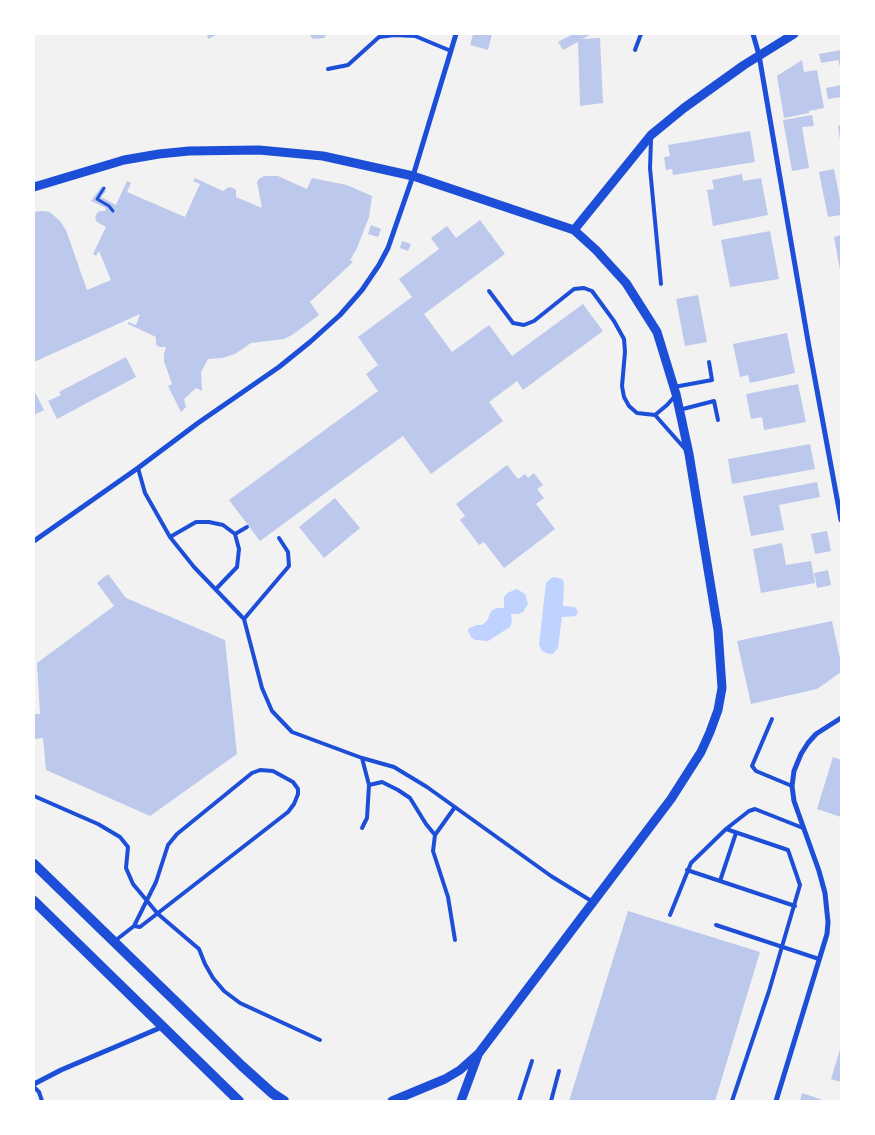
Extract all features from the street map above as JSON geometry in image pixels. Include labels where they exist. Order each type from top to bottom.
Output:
[{"type":"main road","points":[[34,864],[242,1066],[272,1093],[284,1101]]},
{"type":"main road","points":[[34,901],[239,1101]]},
{"type":"street","points":[[34,541],[279,367],[340,315],[362,290],[380,265],[388,248],[413,176],[456,34]]},
{"type":"street","points":[[753,34],[759,55],[841,520]]},
{"type":"street","points":[[574,230],[651,135],[684,108],[759,55],[780,37],[794,34]]},
{"type":"street","points":[[34,187],[124,160],[189,151],[259,150],[323,156],[413,176],[574,230],[596,250],[626,283],[657,332],[680,410],[718,630],[722,688],[718,710],[701,752],[686,778],[479,1053],[460,1070],[445,1079],[392,1101]]},
{"type":"street","points":[[776,1101],[826,934],[828,912],[819,871],[794,801],[792,786],[794,771],[808,743],[816,734],[841,718]]},
{"type":"street","points":[[34,1086],[61,1070],[163,1026]]},
{"type":"street","points":[[461,1101],[479,1053]]},
{"type":"lane","points":[[635,50],[641,34]]},
{"type":"lane","points":[[328,68],[348,65],[379,37],[415,36],[451,51]]},
{"type":"lane","points":[[651,135],[650,168],[661,284]]},
{"type":"lane","points":[[489,292],[512,323],[524,325],[534,321],[574,289],[584,288],[592,291],[614,321],[624,339],[622,386],[624,397],[629,406],[637,413],[654,415],[689,454]]},
{"type":"lane","points":[[654,415],[667,406],[675,391],[712,380],[709,362]]},
{"type":"lane","points":[[680,410],[714,401],[718,420]]},
{"type":"lane","points":[[138,468],[145,493],[170,537],[194,567],[244,619],[262,688],[272,711],[292,732],[362,758],[394,767],[427,787],[551,876],[593,902]]},
{"type":"lane","points":[[170,537],[196,522],[224,525],[235,534],[239,548],[237,567],[216,589]]},
{"type":"lane","points":[[235,534],[247,527]]},
{"type":"lane","points":[[244,619],[289,566],[288,552],[279,538]]},
{"type":"lane","points":[[772,720],[752,766],[756,771],[792,786]]},
{"type":"lane","points":[[362,758],[369,785],[367,818],[362,828]]},
{"type":"lane","points":[[114,942],[134,926],[161,868],[168,845],[177,834],[236,784],[252,773],[260,770],[273,771],[293,782],[298,789],[298,794],[288,812],[158,914],[140,927],[134,926]]},
{"type":"lane","points":[[369,785],[382,782],[410,798],[435,835]]},
{"type":"lane","points":[[34,796],[105,828],[120,837],[128,848],[126,868],[133,884],[158,914],[199,949],[212,978],[224,991],[240,1003],[320,1040]]},
{"type":"lane","points":[[455,807],[435,835],[433,851],[448,897],[456,940]]},
{"type":"lane","points":[[670,915],[687,870],[694,858],[749,811],[755,809],[803,828]]},
{"type":"lane","points":[[726,829],[788,850],[800,885],[795,906],[732,1101]]},
{"type":"lane","points":[[720,881],[736,832]]},
{"type":"lane","points":[[687,870],[795,906]]},
{"type":"lane","points":[[716,925],[819,959]]},
{"type":"lane","points":[[519,1101],[532,1061]]},
{"type":"lane","points":[[551,1101],[559,1071]]},
{"type":"lane","points":[[34,1086],[39,1092],[42,1101]]},
{"type":"path","points":[[104,188],[96,199],[109,206],[113,211]]},
{"type":"water","points":[[554,577],[562,579],[564,582],[563,606],[575,607],[578,612],[576,616],[562,617],[558,648],[553,654],[549,654],[542,651],[539,645],[546,583]]},
{"type":"water","points":[[517,589],[525,594],[528,604],[523,612],[511,614],[512,622],[510,627],[488,641],[475,640],[471,637],[468,631],[469,628],[482,625],[487,621],[491,611],[496,608],[504,608],[504,597],[507,593]]},
{"type":"building","points":[[207,34],[218,34],[208,39]]},
{"type":"building","points":[[309,34],[327,34],[324,38],[313,39]]},
{"type":"building","points":[[473,34],[492,34],[488,50],[470,45]]},
{"type":"building","points":[[573,34],[592,34],[582,39],[600,38],[603,103],[580,106],[578,42],[563,50],[558,42]]},
{"type":"building","points":[[841,50],[841,70],[838,60],[821,63],[819,54]]},
{"type":"building","points":[[802,60],[804,72],[817,70],[824,108],[784,118],[777,76]]},
{"type":"building","points":[[841,85],[841,97],[828,99],[826,88]]},
{"type":"building","points":[[812,115],[814,126],[802,127],[809,168],[792,171],[783,120]]},
{"type":"building","points":[[841,125],[841,140],[840,140],[838,126]]},
{"type":"building","points":[[750,131],[755,162],[673,175],[672,169],[666,170],[664,157],[670,156],[668,145]]},
{"type":"building","points":[[834,169],[841,205],[841,215],[828,217],[819,172]]},
{"type":"building","points":[[742,174],[743,181],[761,178],[768,215],[713,226],[707,190],[714,189],[712,180]]},
{"type":"building","points":[[264,176],[278,176],[307,189],[312,178],[347,185],[372,196],[369,217],[357,248],[350,260],[353,262],[310,302],[319,315],[284,339],[251,343],[235,354],[222,358],[208,359],[201,372],[202,391],[196,388],[184,399],[186,407],[181,412],[168,386],[172,384],[164,361],[166,347],[156,345],[156,337],[128,324],[128,322],[136,325],[140,314],[34,362],[34,212],[50,212],[60,221],[66,230],[87,290],[111,280],[99,251],[96,256],[93,254],[106,227],[97,222],[95,218],[97,213],[105,211],[106,208],[91,201],[102,186],[106,191],[101,197],[116,205],[127,181],[131,183],[127,192],[185,217],[200,184],[193,181],[195,178],[223,191],[229,187],[233,188],[236,190],[236,197],[262,208],[257,182]]},
{"type":"building","points":[[480,220],[505,254],[424,314],[452,352],[489,325],[512,356],[583,304],[603,331],[523,390],[517,381],[489,402],[503,421],[431,474],[403,436],[260,541],[229,500],[378,391],[366,374],[378,365],[358,337],[412,297],[399,279],[439,249],[431,238],[447,226],[456,238]]},
{"type":"building","points":[[371,225],[381,229],[378,237],[368,234]]},
{"type":"building","points":[[770,231],[779,279],[730,287],[721,240]]},
{"type":"building","points":[[841,235],[841,270],[840,270],[834,237]]},
{"type":"building","points":[[402,241],[411,244],[408,251],[400,248]]},
{"type":"building","points":[[698,295],[707,342],[685,346],[676,299]]},
{"type":"building","points":[[787,333],[795,373],[750,383],[748,375],[740,377],[733,344]]},
{"type":"building","points":[[126,357],[136,377],[57,419],[48,401],[61,395],[59,392]]},
{"type":"building","points":[[798,384],[806,422],[764,430],[762,417],[751,419],[746,394]]},
{"type":"building","points":[[34,390],[44,410],[34,415]]},
{"type":"building","points":[[810,444],[815,469],[732,484],[728,459]]},
{"type":"building","points":[[507,465],[518,479],[525,474],[528,478],[534,473],[543,485],[537,489],[544,498],[536,504],[555,529],[504,568],[484,542],[479,545],[460,520],[465,516],[456,504]]},
{"type":"building","points":[[817,482],[820,497],[779,505],[784,530],[751,536],[743,496]]},
{"type":"building","points":[[335,498],[360,528],[324,558],[299,527]]},
{"type":"building","points":[[827,531],[831,551],[815,554],[811,534]]},
{"type":"building","points":[[782,543],[786,565],[811,561],[815,583],[761,593],[753,549]]},
{"type":"building","points":[[828,570],[831,585],[817,588],[814,573]]},
{"type":"building","points":[[108,574],[126,598],[225,640],[237,754],[150,816],[46,770],[43,738],[35,739],[34,714],[40,714],[37,663],[114,606],[97,583]]},
{"type":"building","points":[[832,621],[841,663],[841,672],[817,689],[751,704],[737,641]]},
{"type":"building","points":[[833,757],[841,760],[841,817],[817,809]]},
{"type":"building","points":[[628,911],[760,952],[715,1101],[569,1101]]},
{"type":"building","points":[[841,1046],[841,1082],[831,1079]]},
{"type":"building","points":[[802,1093],[826,1101],[800,1101]]}]
